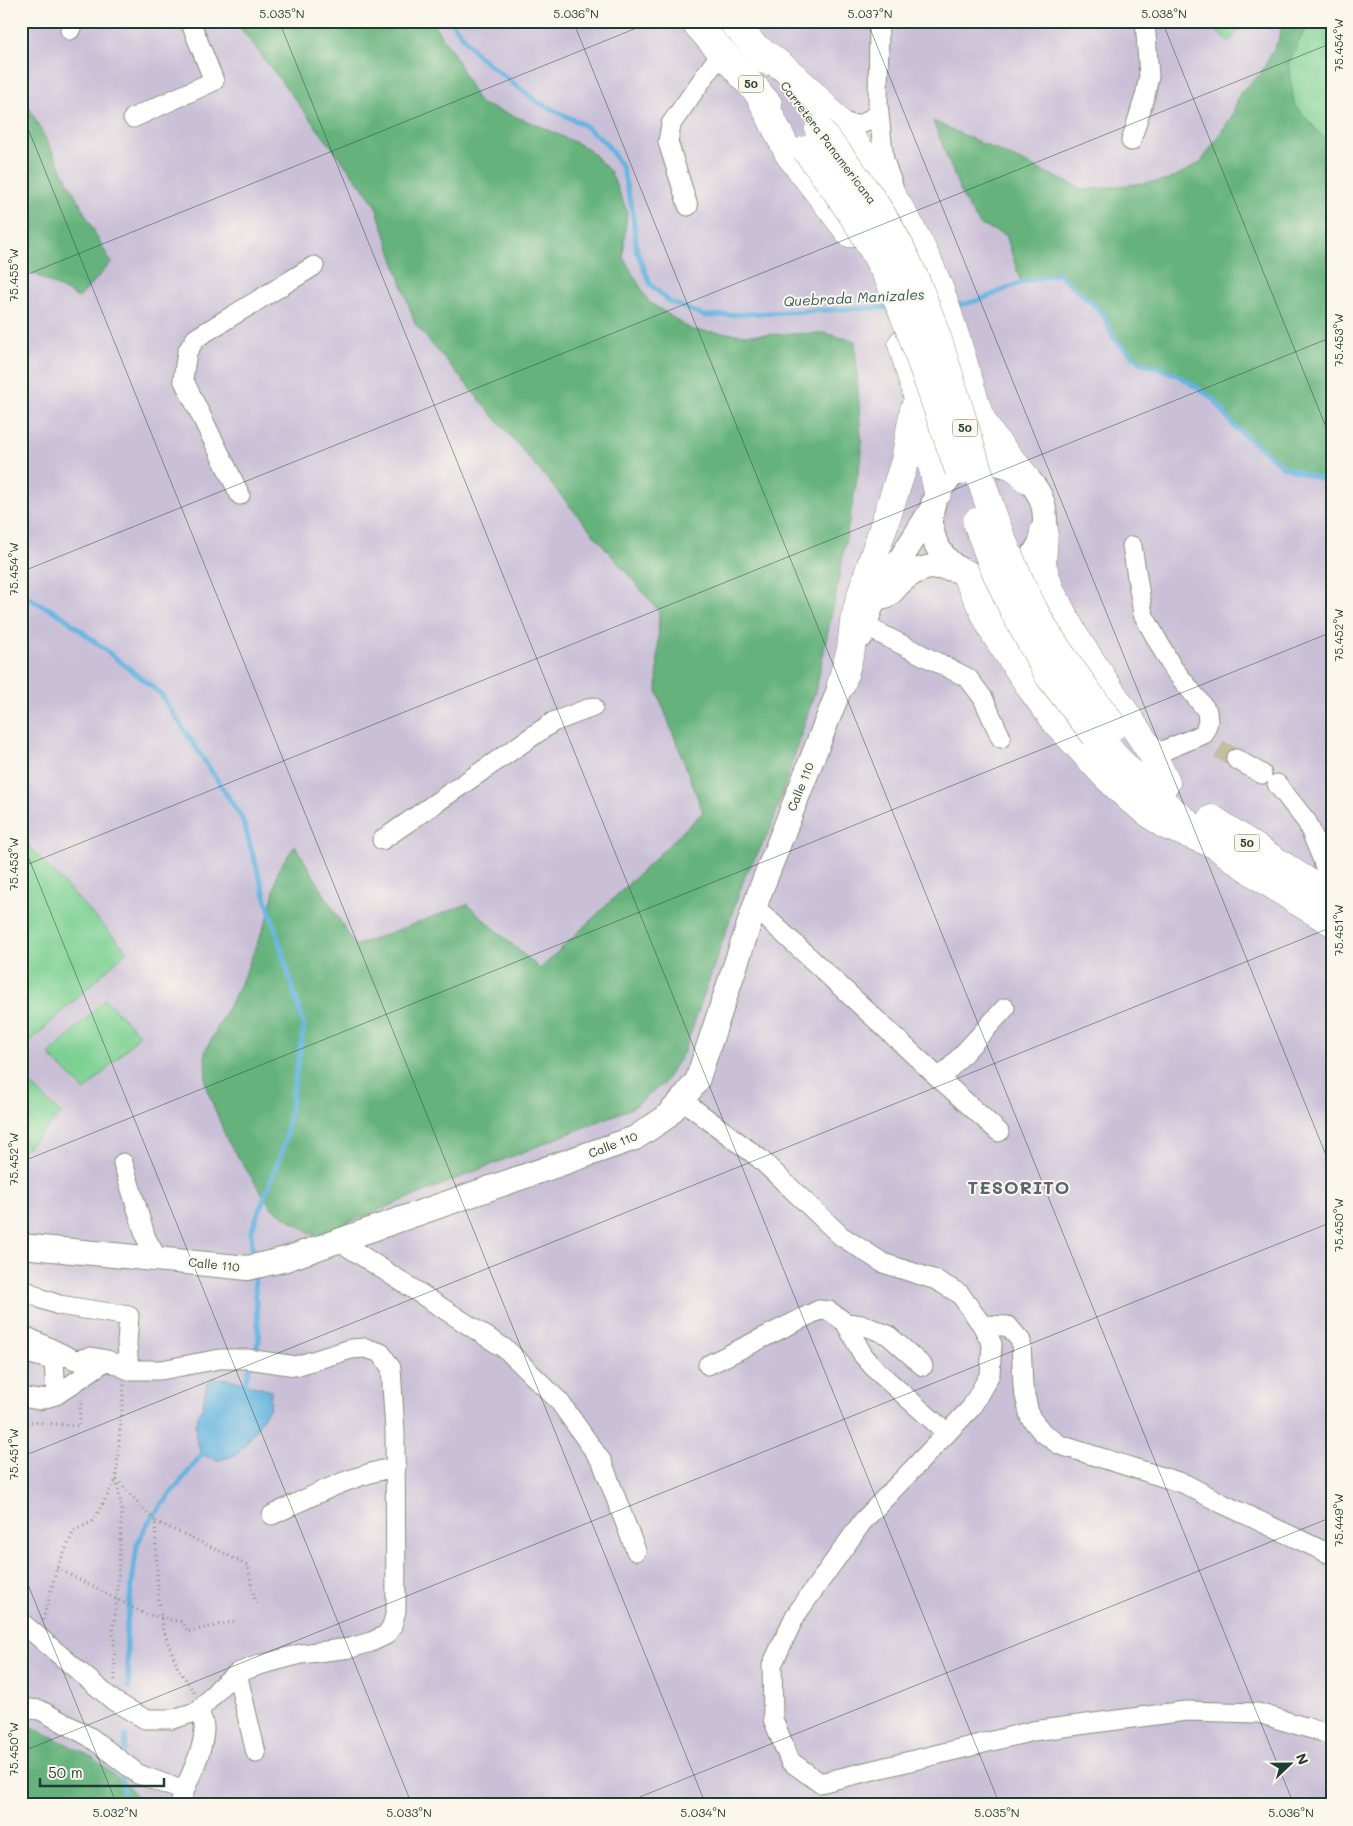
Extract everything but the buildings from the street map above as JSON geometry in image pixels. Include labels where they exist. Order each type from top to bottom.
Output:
[{"type":"highway","name":"Carretera Panamericana","points":[[694,21],[757,90],[819,132]]},
{"type":"highway","name":"Carretera Panamericana","points":[[732,21],[756,48],[819,132],[837,192],[879,259],[896,294],[991,561],[1014,612],[1049,676],[1104,730],[1192,805],[1332,898]]},
{"type":"highway","points":[[757,90],[789,154],[850,232],[888,303],[909,364],[917,396],[935,500]]},
{"type":"highway","points":[[819,132],[863,156],[899,207],[936,280],[979,414],[989,433],[1026,478]]},
{"type":"highway","points":[[841,685],[851,649],[854,622],[860,598],[905,461],[917,396]]},
{"type":"highway","points":[[1044,531],[1042,564],[1050,590],[1076,636],[1153,755],[1166,783]]},
{"type":"highway","points":[[963,572],[995,634],[1033,691],[1056,722],[1107,777],[1130,799],[1165,825],[1219,846]]},
{"type":"highway","name":"Carretera Panamericana","points":[[1104,730],[1121,764],[1152,793],[1259,876],[1332,922]]},
{"type":"main road","points":[[868,616],[909,575],[922,568],[932,566],[946,567],[979,577],[993,577],[1008,574],[1020,567],[1035,551],[1044,531],[1045,516],[1042,502],[1035,489],[1026,478],[1012,468],[996,464],[979,464],[962,469],[948,478],[935,500],[931,527],[936,545],[947,560],[963,572]]},
{"type":"main road","name":"Calle 110","points":[[21,1246],[248,1268],[286,1259],[635,1138],[665,1118],[697,1081],[754,907],[868,616],[935,500]]},
{"type":"street","points":[[133,118],[214,81],[190,21]]},
{"type":"street","points":[[879,21],[877,75],[884,160],[899,207]]},
{"type":"street","points":[[1131,141],[1149,76],[1145,21]]},
{"type":"street","points":[[688,206],[668,142],[671,124],[721,52]]},
{"type":"street","points":[[819,132],[860,125],[870,121],[879,112]]},
{"type":"street","points":[[240,495],[182,379],[187,352],[196,338],[314,266]]},
{"type":"street","points":[[1132,546],[1143,614],[1172,667],[1207,711],[1208,722],[1204,734],[1153,755]]},
{"type":"street","points":[[868,616],[968,678],[983,698],[1001,738]]},
{"type":"street","points":[[382,840],[553,722],[593,707]]},
{"type":"street","points":[[1236,759],[1269,779],[1307,822],[1322,858],[1332,894]]},
{"type":"street","points":[[754,907],[999,1132]]},
{"type":"street","points":[[940,1079],[1005,1008]]},
{"type":"street","points":[[682,1100],[759,1158],[841,1236],[883,1263],[936,1280],[960,1294],[982,1324],[992,1344],[990,1374],[971,1408],[863,1521],[795,1616],[783,1640],[772,1665],[773,1719],[790,1761],[820,1783],[1033,1731],[1186,1711],[1258,1713],[1332,1735]]},
{"type":"street","points":[[123,1163],[146,1238],[157,1258]]},
{"type":"street","points":[[339,1241],[507,1350],[559,1400],[602,1462],[636,1551]]},
{"type":"street","points":[[21,1288],[59,1305],[129,1316],[127,1343],[129,1370]]},
{"type":"street","points":[[708,1365],[819,1310],[829,1311],[845,1322],[863,1356],[872,1366],[939,1426],[944,1435]]},
{"type":"street","points":[[845,1322],[863,1324],[888,1335],[923,1366]]},
{"type":"street","points":[[982,1324],[1008,1326],[1020,1341],[1023,1387],[1030,1417],[1042,1432],[1060,1445],[1185,1484],[1332,1555]]},
{"type":"street","points":[[21,1334],[75,1360]]},
{"type":"street","points":[[21,1351],[54,1362],[91,1357],[107,1360],[129,1370],[161,1370],[220,1360],[247,1359],[296,1366],[351,1348],[365,1348],[381,1353],[391,1368],[396,1467],[396,1611],[392,1626],[386,1635],[371,1642],[350,1648],[302,1654],[259,1665],[237,1673],[173,1720],[145,1719],[114,1701],[28,1620]]},
{"type":"street","points":[[21,1397],[39,1400],[56,1396],[107,1360]]},
{"type":"street","points":[[54,1362],[56,1396]]},
{"type":"street","points":[[272,1516],[341,1482],[396,1467]]},
{"type":"street","points":[[237,1673],[256,1753]]},
{"type":"street","points":[[21,1708],[40,1710],[90,1737],[138,1774],[182,1798],[205,1728],[196,1702]]},
{"type":"path","points":[[107,1678],[114,1684],[116,1656],[112,1630],[117,1599],[122,1508],[116,1479],[124,1381],[129,1370]]},
{"type":"path","points":[[116,1479],[155,1521],[248,1566],[256,1607]]},
{"type":"path","points":[[28,1620],[42,1622],[57,1568],[74,1531],[93,1521],[116,1479]]},
{"type":"path","points":[[155,1521],[158,1593],[164,1629],[178,1668],[196,1702]]},
{"type":"path","points":[[57,1568],[144,1614],[182,1622],[188,1632],[236,1621]]},
{"type":"path","points":[[259,1805],[278,1803],[280,1805]]},
{"type":"shaded area","points":[[21,21],[1332,21],[1332,169],[1058,273],[1103,313],[1113,337],[1139,362],[1176,374],[1214,399],[1235,427],[1320,479],[1332,477],[1332,1805],[21,1805]]},
{"type":"green space","points":[[235,21],[431,21],[452,51],[479,103],[535,124],[587,148],[610,171],[627,211],[623,257],[649,302],[692,330],[748,335],[824,333],[855,341],[862,452],[817,685],[770,831],[745,876],[684,1052],[663,1084],[632,1108],[315,1236],[272,1208],[228,1142],[206,1087],[205,1051],[241,983],[269,914],[278,870],[295,845],[355,946],[467,904],[540,969],[703,812],[657,691],[659,611],[415,324],[375,204]]},
{"type":"green space","points":[[1206,21],[1248,21],[1228,42]]},
{"type":"green space","points":[[1283,21],[1309,21],[1288,64],[1294,104],[1332,148],[1332,477],[1320,479],[1284,467],[1235,427],[1214,399],[1176,374],[1139,362],[1113,337],[1103,313],[1059,273],[1021,283],[1006,235],[980,225],[963,198],[933,121],[1084,190],[1169,180],[1201,162],[1232,116],[1240,93],[1261,73],[1279,39]]},
{"type":"green space","points":[[1309,21],[1332,21],[1332,148],[1294,104],[1288,64]]},
{"type":"green space","points":[[21,92],[111,263],[79,298],[31,272],[21,272]]},
{"type":"green space","points":[[21,838],[127,951],[21,1050]]},
{"type":"green space","points":[[105,999],[140,1035],[85,1091],[49,1055]]},
{"type":"green space","points":[[25,1078],[61,1114],[21,1153],[21,1083]]},
{"type":"green space","points":[[21,1726],[35,1728],[94,1758],[133,1791],[139,1805],[21,1805]]},
{"type":"water","points":[[213,1378],[229,1379],[271,1391],[270,1407],[248,1441],[236,1455],[219,1460],[202,1455],[196,1438],[195,1424],[202,1408],[207,1385]]},
{"type":"waterway","name":"Quebrada Manizales","points":[[451,21],[477,55],[536,101],[582,124],[605,142],[622,167],[632,208],[637,252],[651,285],[670,302],[705,316],[893,307]]},
{"type":"waterway","name":"Quebrada Manizales","points":[[954,305],[979,300],[1020,283],[1058,273],[1103,313],[1113,337],[1139,362],[1176,374],[1214,399],[1235,427],[1284,467],[1320,479],[1332,477]]},
{"type":"waterway","points":[[21,594],[61,615],[160,693],[242,818],[304,1026],[284,1146],[251,1232],[253,1261]]},
{"type":"waterway","points":[[254,1272],[259,1340],[254,1355]]},
{"type":"waterway","points":[[243,1389],[251,1363]]},
{"type":"waterway","points":[[129,1687],[126,1631],[137,1545],[147,1524],[206,1449]]},
{"type":"waterway","points":[[125,1751],[126,1736]]},
{"type":"waterway","points":[[122,1771],[124,1805]]},
{"type":"tunnel","points":[[1219,749],[1236,759]]},
{"type":"district","name":"TESORITO","points":[[1019,1188]]}]
